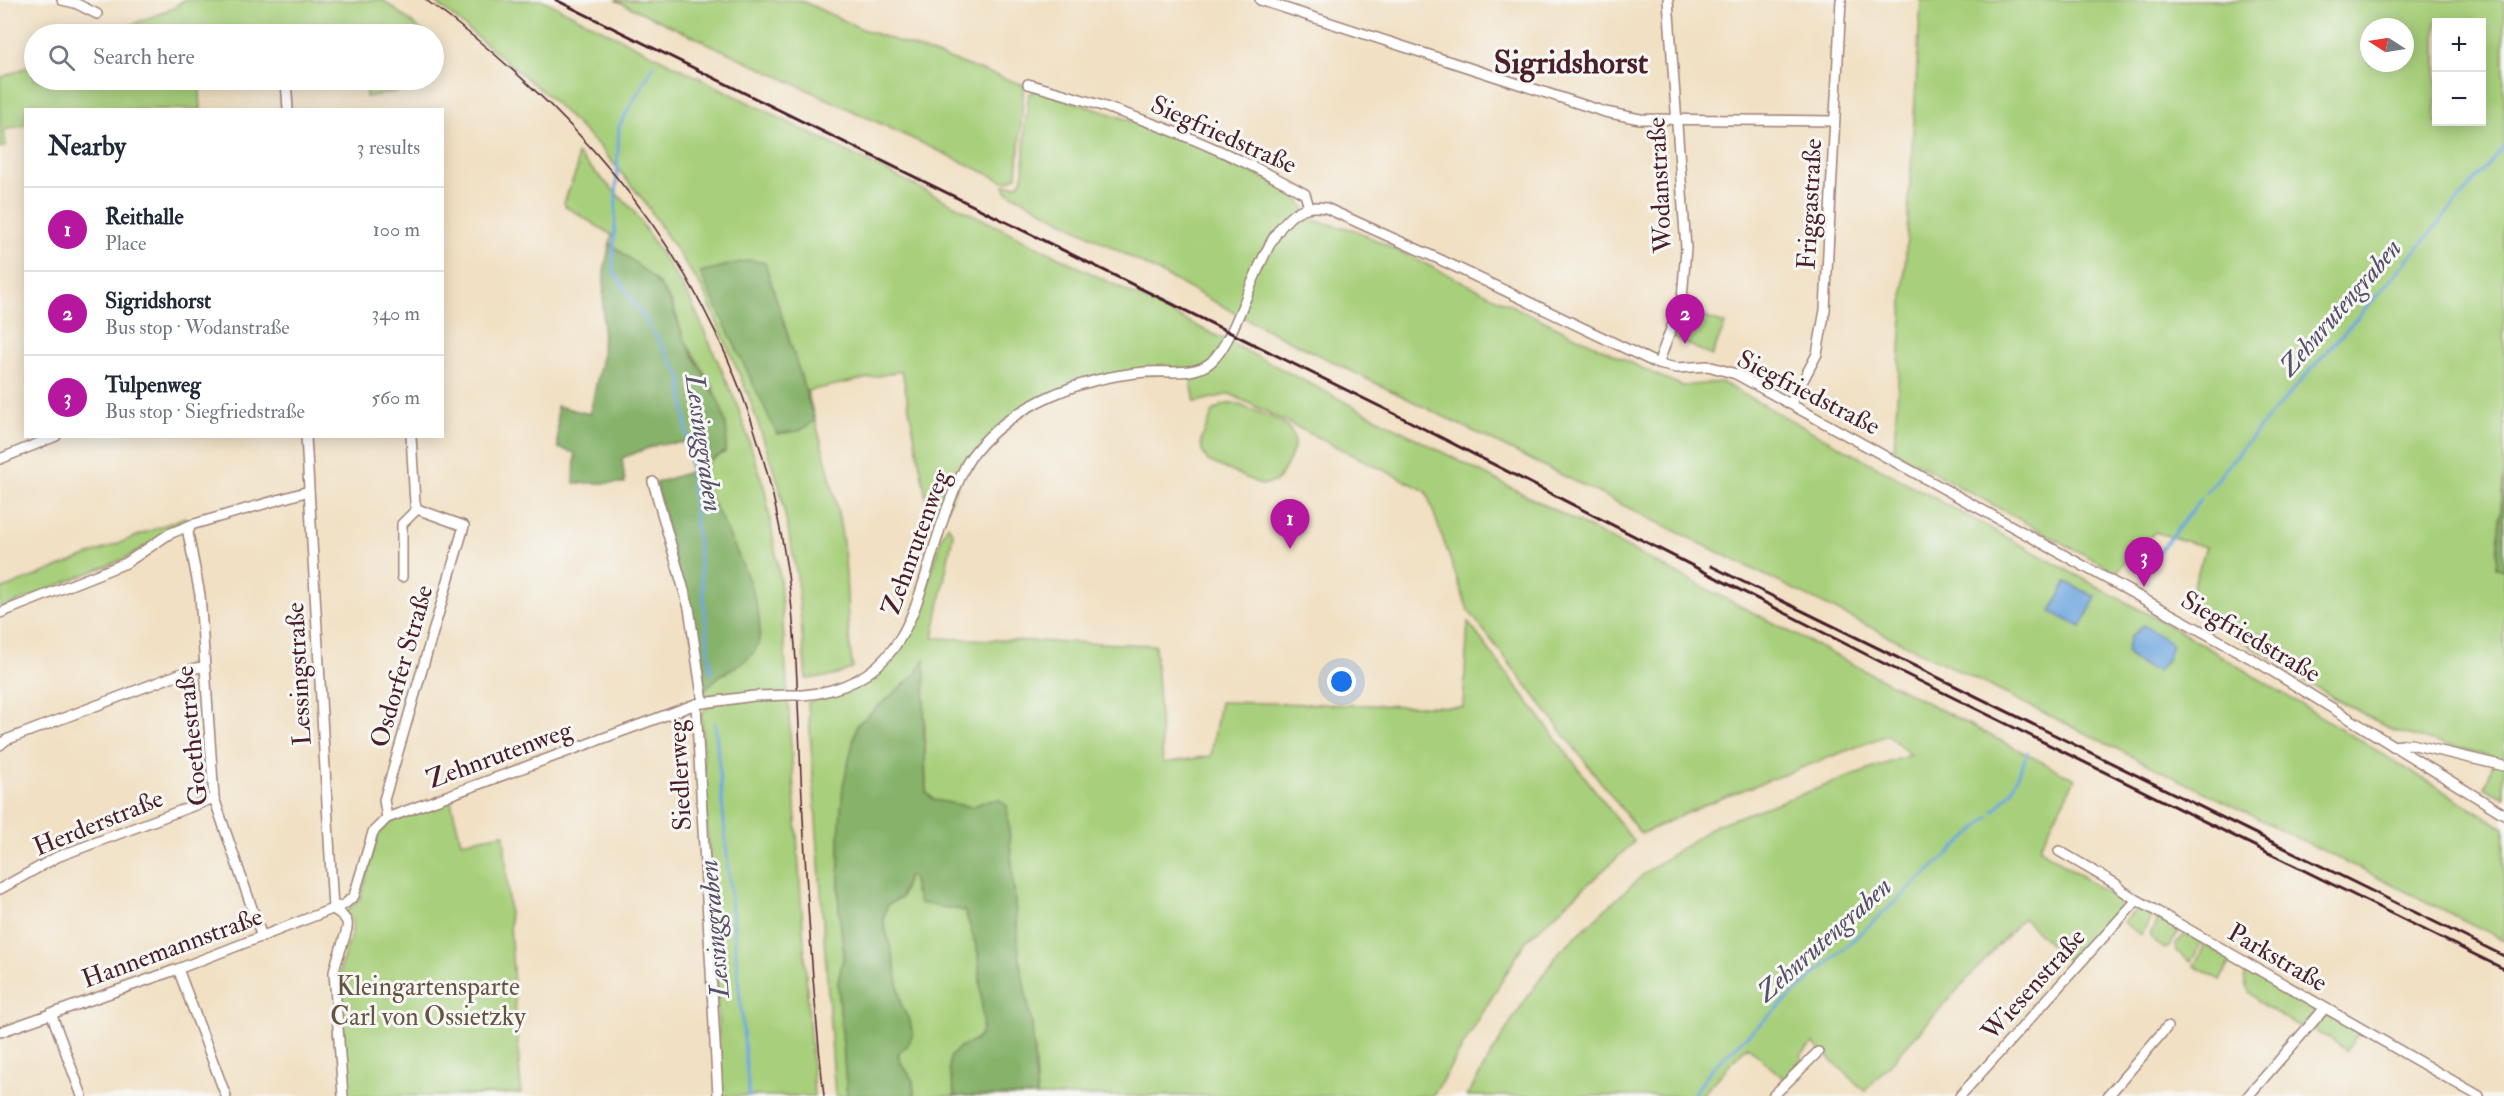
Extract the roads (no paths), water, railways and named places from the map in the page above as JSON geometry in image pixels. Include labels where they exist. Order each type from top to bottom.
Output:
[{"type":"street","points":[[62,0],[75,3],[97,14]]},
{"type":"street","points":[[1260,0],[1605,112],[1640,119],[1834,121]]},
{"type":"street","name":"Wodanstraße","points":[[1658,363],[1682,299],[1686,248],[1668,0]]},
{"type":"street","name":"Friggastraße","points":[[1791,403],[1817,354],[1826,310],[1841,0]]},
{"type":"street","name":"Siegfriedstraße","points":[[1028,84],[1098,103],[1186,135],[1305,194],[1309,207],[1326,208],[1341,213],[1658,363],[1677,368],[1708,366],[1736,374],[2245,654],[2504,814]]},
{"type":"street","points":[[287,90],[288,108]]},
{"type":"street","name":"Zehnrutenweg","points":[[387,818],[700,703],[754,696],[803,695],[827,691],[859,678],[880,662],[899,641],[916,610],[942,518],[970,458],[1006,422],[1048,395],[1095,379],[1146,372],[1189,371],[1209,363],[1227,340],[1244,299],[1280,228],[1291,216],[1309,207]]},
{"type":"street","points":[[0,459],[51,438]]},
{"type":"street","name":"Lessingstraße","points":[[306,438],[333,909]]},
{"type":"street","points":[[402,577],[402,524],[417,509],[411,438]]},
{"type":"street","name":"Siedlerweg","points":[[653,482],[688,608],[700,703],[718,1096]]},
{"type":"street","points":[[0,613],[126,563],[169,534],[191,525],[309,491]]},
{"type":"street","name":"Osdorfer Straße","points":[[387,818],[384,800],[464,526],[417,509]]},
{"type":"street","name":"Goethestraße","points":[[191,525],[188,533],[200,595],[214,798],[262,937]]},
{"type":"street","points":[[0,745],[6,740],[195,668],[204,667]]},
{"type":"street","points":[[2393,746],[2411,744],[2504,766]]},
{"type":"street","name":"Herderstraße","points":[[0,890],[57,857],[214,798]]},
{"type":"street","name":"Hannemannstraße","points":[[0,1032],[178,969],[345,904],[354,896],[373,832],[387,818]]},
{"type":"street","name":"Parkstraße","points":[[2059,851],[2116,884],[2137,900],[2479,1096]]},
{"type":"street","name":"Wiesenstraße","points":[[1960,1096],[2137,900]]},
{"type":"street","points":[[333,909],[344,917],[348,929],[335,960],[334,973],[343,1096]]},
{"type":"street","points":[[178,969],[226,1096]]},
{"type":"street","points":[[2248,1096],[2325,1008]]},
{"type":"street","points":[[51,1013],[82,1096]]},
{"type":"street","points":[[2108,1096],[2168,1027]]},
{"type":"street","points":[[1773,1096],[1818,1052]]},
{"type":"water","points":[[2066,582],[2096,597],[2081,627],[2051,612]]},
{"type":"water","points":[[2144,625],[2172,644],[2168,658],[2158,671],[2140,664],[2126,651],[2130,637]]},
{"type":"waterway","name":"Lessinggraben","points":[[654,65],[619,126],[613,270],[681,376],[711,673]]},
{"type":"waterway","name":"Zehnrutengraben","points":[[2206,493],[2264,422],[2383,289],[2504,146]]},
{"type":"waterway","name":"Zehnrutengraben","points":[[2143,573],[2201,499]]},
{"type":"waterway","name":"Lessinggraben","points":[[715,723],[749,1096]]},
{"type":"waterway","name":"Zehnrutengraben","points":[[1994,811],[2011,792],[2028,752]]},
{"type":"waterway","name":"Zehnrutengraben","points":[[1692,1096],[1715,1065],[1989,817]]},
{"type":"tram line","points":[[426,0],[498,57],[563,117],[620,181],[669,249],[710,322],[744,400],[770,484],[791,600],[810,937],[824,1096]]},
{"type":"railway","points":[[556,0],[1389,411],[1881,662],[2504,969]]},
{"type":"railway","points":[[1711,566],[2504,956]]},
{"type":"place","name":"Sigridshorst","points":[[1685,344]]},
{"type":"place","name":"Reithalle","points":[[1290,549]]},
{"type":"place","name":"Tulpenweg","points":[[2144,587]]},
{"type":"district","name":"Sigridshorst","points":[[1571,62]]},
{"type":"park label","name":"Kleingartensparte Carl von Ossietzky","points":[[428,1001]]}]
